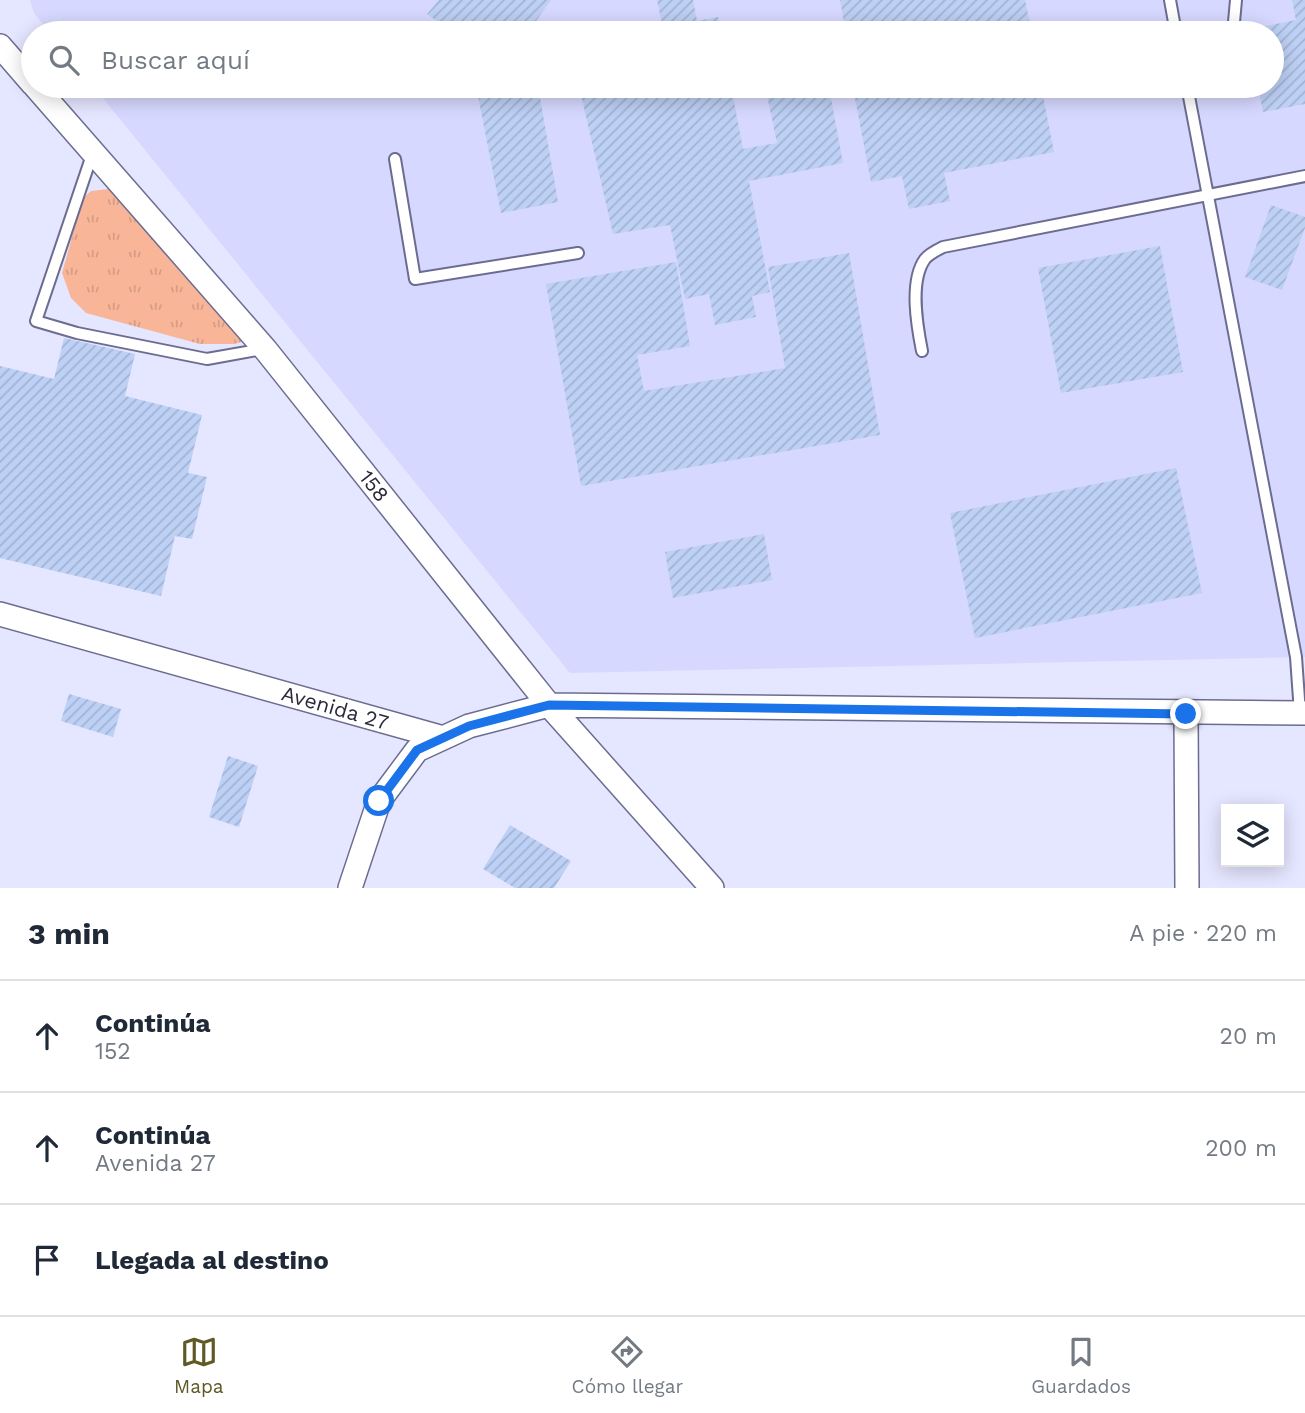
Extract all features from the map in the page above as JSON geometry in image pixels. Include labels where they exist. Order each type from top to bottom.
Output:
[{"type":"street","name":"158","points":[[0,46],[21,70]]},
{"type":"street","name":"158","points":[[45,98],[265,349],[549,705],[712,888]]},
{"type":"street","name":"Avenida 27","points":[[0,614],[440,737]]},
{"type":"street","points":[[350,888],[379,801],[417,750],[440,737],[549,705],[1186,714],[1302,713]]},
{"type":"street","points":[[1186,714],[1187,888]]},
{"type":"lane","points":[[1170,0],[1174,21]]},
{"type":"lane","points":[[1234,21],[1236,0]]},
{"type":"lane","points":[[1192,98],[1296,657],[1302,713]]},
{"type":"lane","points":[[93,152],[36,321],[207,359],[265,349]]},
{"type":"lane","points":[[395,159],[415,279],[578,253]]},
{"type":"lane","points":[[922,351],[915,315],[920,269],[926,257],[943,247],[1305,176]]},
{"type":"shaded area","points":[[30,0],[1305,0],[1305,657],[570,673],[103,98],[1284,98],[1284,21],[40,21],[34,13]]},
{"type":"green space","points":[[117,188],[248,340],[234,344],[200,344],[86,313],[71,298],[62,273],[83,198],[91,191]]},
{"type":"building","points":[[439,0],[551,0],[536,21],[437,21],[427,14]]},
{"type":"building","points":[[657,0],[693,0],[697,21],[661,21]]},
{"type":"building","points":[[840,0],[1025,0],[1029,21],[844,21]]},
{"type":"building","points":[[1292,0],[1305,0],[1305,104],[1263,112],[1260,98],[1284,98],[1284,22],[1296,20]]},
{"type":"building","points":[[718,17],[719,21],[697,21]]},
{"type":"building","points":[[478,98],[540,98],[558,202],[501,213]]},
{"type":"building","points":[[582,98],[733,98],[743,149],[777,143],[768,98],[831,98],[843,163],[749,181],[770,292],[752,296],[756,317],[715,325],[709,294],[685,299],[670,225],[613,234]]},
{"type":"building","points":[[855,98],[1043,98],[1054,152],[944,173],[950,201],[909,209],[902,176],[871,182]]},
{"type":"building","points":[[1271,205],[1305,217],[1305,228],[1282,290],[1245,277]]},
{"type":"building","points":[[1160,246],[1183,372],[1061,393],[1038,268]]},
{"type":"building","points":[[849,253],[880,435],[581,486],[546,284],[676,262],[690,346],[637,355],[644,391],[785,368],[768,267]]},
{"type":"building","points":[[64,338],[135,354],[125,396],[202,415],[188,473],[207,477],[192,539],[175,536],[161,596],[0,558],[0,366],[54,379]]},
{"type":"building","points":[[1176,468],[1202,593],[975,638],[950,513]]},
{"type":"building","points":[[764,534],[772,580],[673,598],[665,552]]},
{"type":"building","points":[[69,694],[121,709],[113,737],[61,721]]},
{"type":"building","points":[[228,756],[258,766],[239,827],[209,817]]},
{"type":"building","points":[[510,825],[571,861],[554,888],[515,888],[483,869]]},
{"type":"route","points":[[379,801],[417,750],[440,737],[469,726],[549,705],[1186,714]]}]
